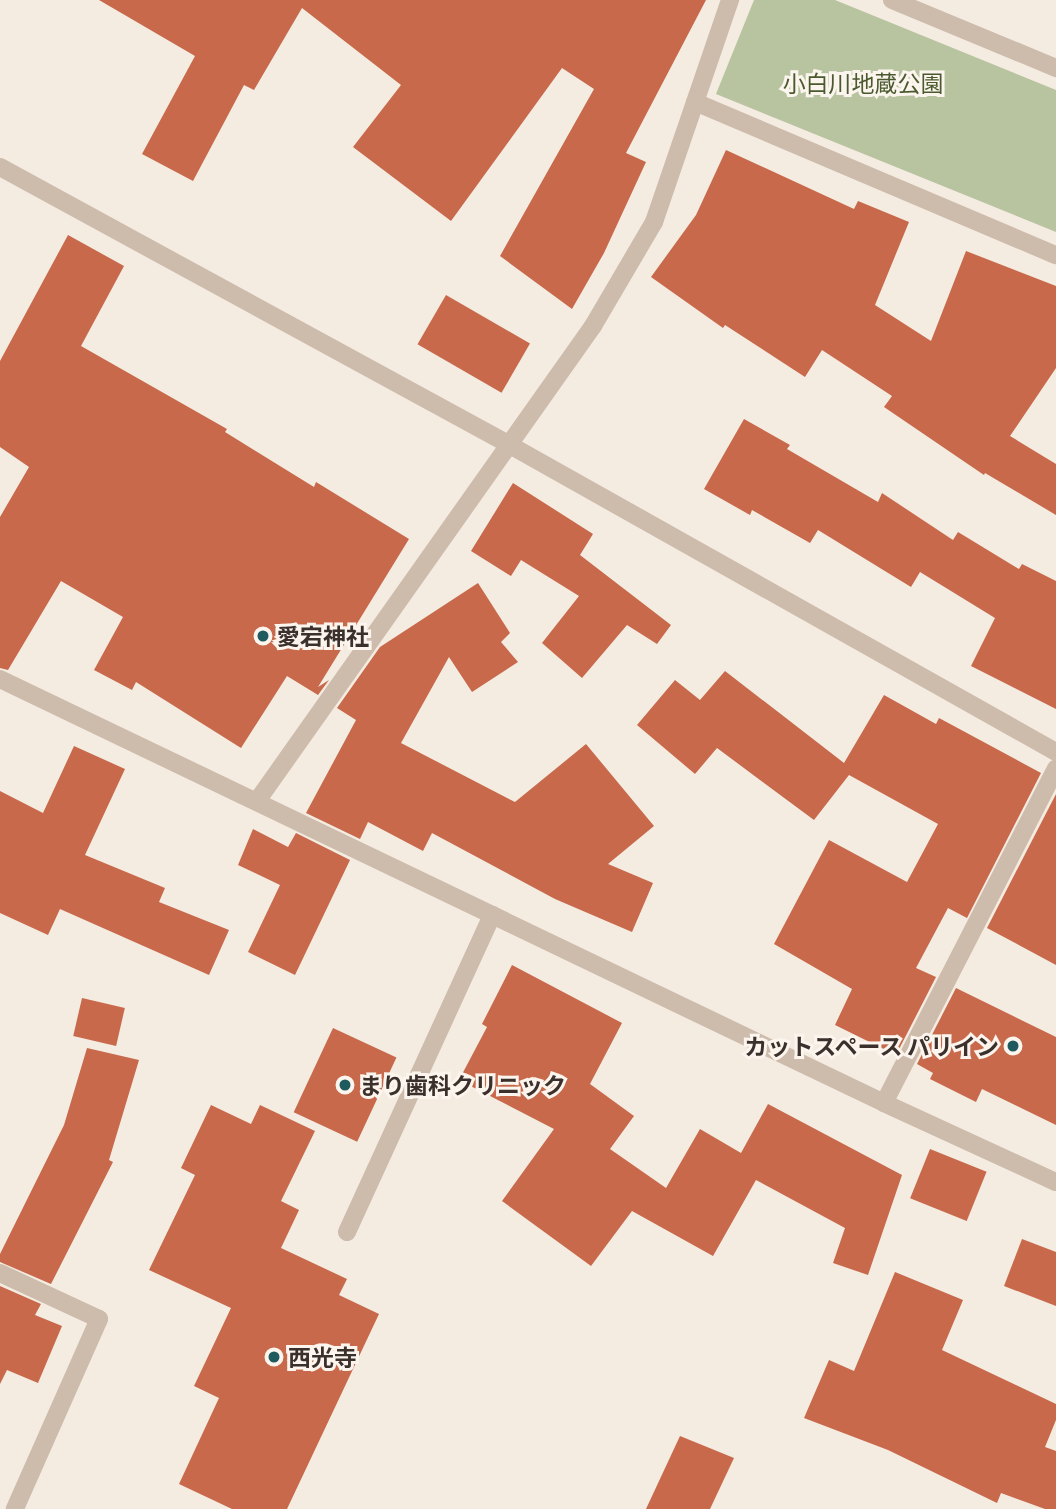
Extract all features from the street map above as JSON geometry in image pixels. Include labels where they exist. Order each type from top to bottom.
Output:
[{"type":"street","points":[[257,802],[593,326],[654,222],[730,0]]},
{"type":"street","points":[[892,0],[1056,68]]},
{"type":"street","points":[[695,103],[1056,255]]},
{"type":"street","points":[[0,167],[508,444],[1056,752]]},
{"type":"street","points":[[0,679],[884,1103],[1056,1182]]},
{"type":"street","points":[[884,1103],[1056,769]]},
{"type":"street","points":[[346,1231],[492,915]]},
{"type":"street","points":[[0,1273],[99,1319],[16,1509]]},
{"type":"green space","name":"小白川地蔵公園","points":[[754,0],[835,0],[1056,90],[1056,232],[716,94]]},
{"type":"building","points":[[99,0],[706,0],[626,153],[646,162],[604,253],[572,309],[500,256],[594,89],[562,68],[451,221],[353,147],[401,85],[302,8],[254,90],[244,85],[193,181],[142,154],[195,56]]},
{"type":"building","points":[[726,150],[854,209],[858,201],[909,222],[875,305],[931,341],[966,251],[1056,286],[1056,368],[1010,436],[1056,464],[1056,515],[985,473],[984,475],[884,407],[892,396],[822,350],[805,377],[725,325],[723,328],[651,277],[696,215]]},
{"type":"building","points":[[68,235],[124,266],[81,346],[227,429],[225,432],[314,487],[316,482],[409,539],[318,687],[329,680],[318,695],[287,676],[241,748],[136,682],[132,690],[94,670],[123,617],[61,581],[8,670],[0,668],[0,517],[29,467],[0,447],[0,361]]},
{"type":"building","points":[[446,295],[530,344],[502,393],[418,344]]},
{"type":"building","points":[[744,419],[790,445],[787,449],[878,502],[882,493],[953,540],[958,532],[1019,569],[1022,564],[1056,581],[1056,709],[971,666],[995,618],[920,572],[911,587],[818,530],[810,543],[752,510],[750,515],[704,489]]},
{"type":"building","points":[[513,483],[593,534],[580,555],[671,625],[657,644],[627,625],[582,678],[542,643],[579,596],[521,560],[511,576],[471,551]]},
{"type":"building","points":[[478,583],[510,633],[501,642],[518,662],[472,692],[449,657],[401,743],[515,802],[586,744],[654,826],[608,864],[653,883],[632,932],[555,899],[432,833],[423,851],[368,822],[360,839],[306,813],[356,720],[337,708],[380,647]]},
{"type":"building","points":[[725,671],[844,763],[884,695],[936,724],[939,718],[1041,773],[967,918],[948,908],[916,968],[936,977],[896,1055],[835,1025],[852,989],[774,944],[829,840],[907,882],[938,824],[849,775],[814,820],[717,748],[695,774],[637,725],[675,680],[700,700]]},
{"type":"building","points":[[74,746],[125,769],[85,855],[165,888],[159,902],[229,930],[209,975],[60,909],[48,935],[0,913],[0,791],[43,813]]},
{"type":"building","points":[[1056,794],[1056,965],[987,928]]},
{"type":"building","points":[[253,829],[288,847],[296,833],[350,860],[295,975],[248,952],[280,885],[238,865]]},
{"type":"building","points":[[512,965],[622,1023],[590,1084],[634,1116],[610,1149],[666,1188],[700,1129],[741,1153],[768,1104],[902,1175],[868,1275],[833,1263],[845,1228],[756,1180],[713,1256],[632,1211],[591,1266],[502,1201],[554,1129],[459,1080],[487,1027],[482,1024]]},
{"type":"building","points":[[956,988],[1056,1037],[1056,1125],[982,1089],[976,1102],[930,1079],[933,1073],[917,1064]]},
{"type":"building","points":[[82,998],[125,1008],[116,1046],[73,1036]]},
{"type":"building","name":"まり歯科クリニック","points":[[333,1028],[396,1058],[357,1142],[294,1112]]},
{"type":"building","points":[[87,1048],[139,1060],[109,1160],[113,1162],[51,1284],[0,1262],[0,1254],[64,1125]]},
{"type":"building","points":[[211,1105],[251,1124],[260,1105],[315,1131],[281,1201],[299,1210],[281,1248],[347,1279],[339,1295],[379,1314],[287,1509],[232,1509],[179,1484],[219,1398],[194,1386],[231,1308],[149,1270],[195,1175],[181,1168]]},
{"type":"building","points":[[930,1149],[987,1172],[967,1221],[910,1198]]},
{"type":"building","points":[[1022,1239],[1056,1252],[1056,1306],[1004,1286]]},
{"type":"building","points":[[895,1272],[963,1300],[942,1350],[1056,1404],[1056,1420],[1045,1447],[1056,1451],[1056,1509],[1045,1509],[1001,1493],[997,1503],[888,1450],[804,1418],[829,1360],[854,1371]]},
{"type":"building","points":[[0,1286],[41,1304],[35,1315],[62,1326],[38,1383],[7,1370],[0,1384]]},
{"type":"building","points":[[680,1436],[734,1458],[710,1509],[646,1509]]},
{"type":"place","name":"愛宕神社","points":[[263,636]]},
{"type":"place","name":"カットスペース パリイン","points":[[1013,1046]]},
{"type":"place","name":"まり歯科クリニック","points":[[345,1085]]},
{"type":"place","name":"西光寺","points":[[274,1357]]}]
